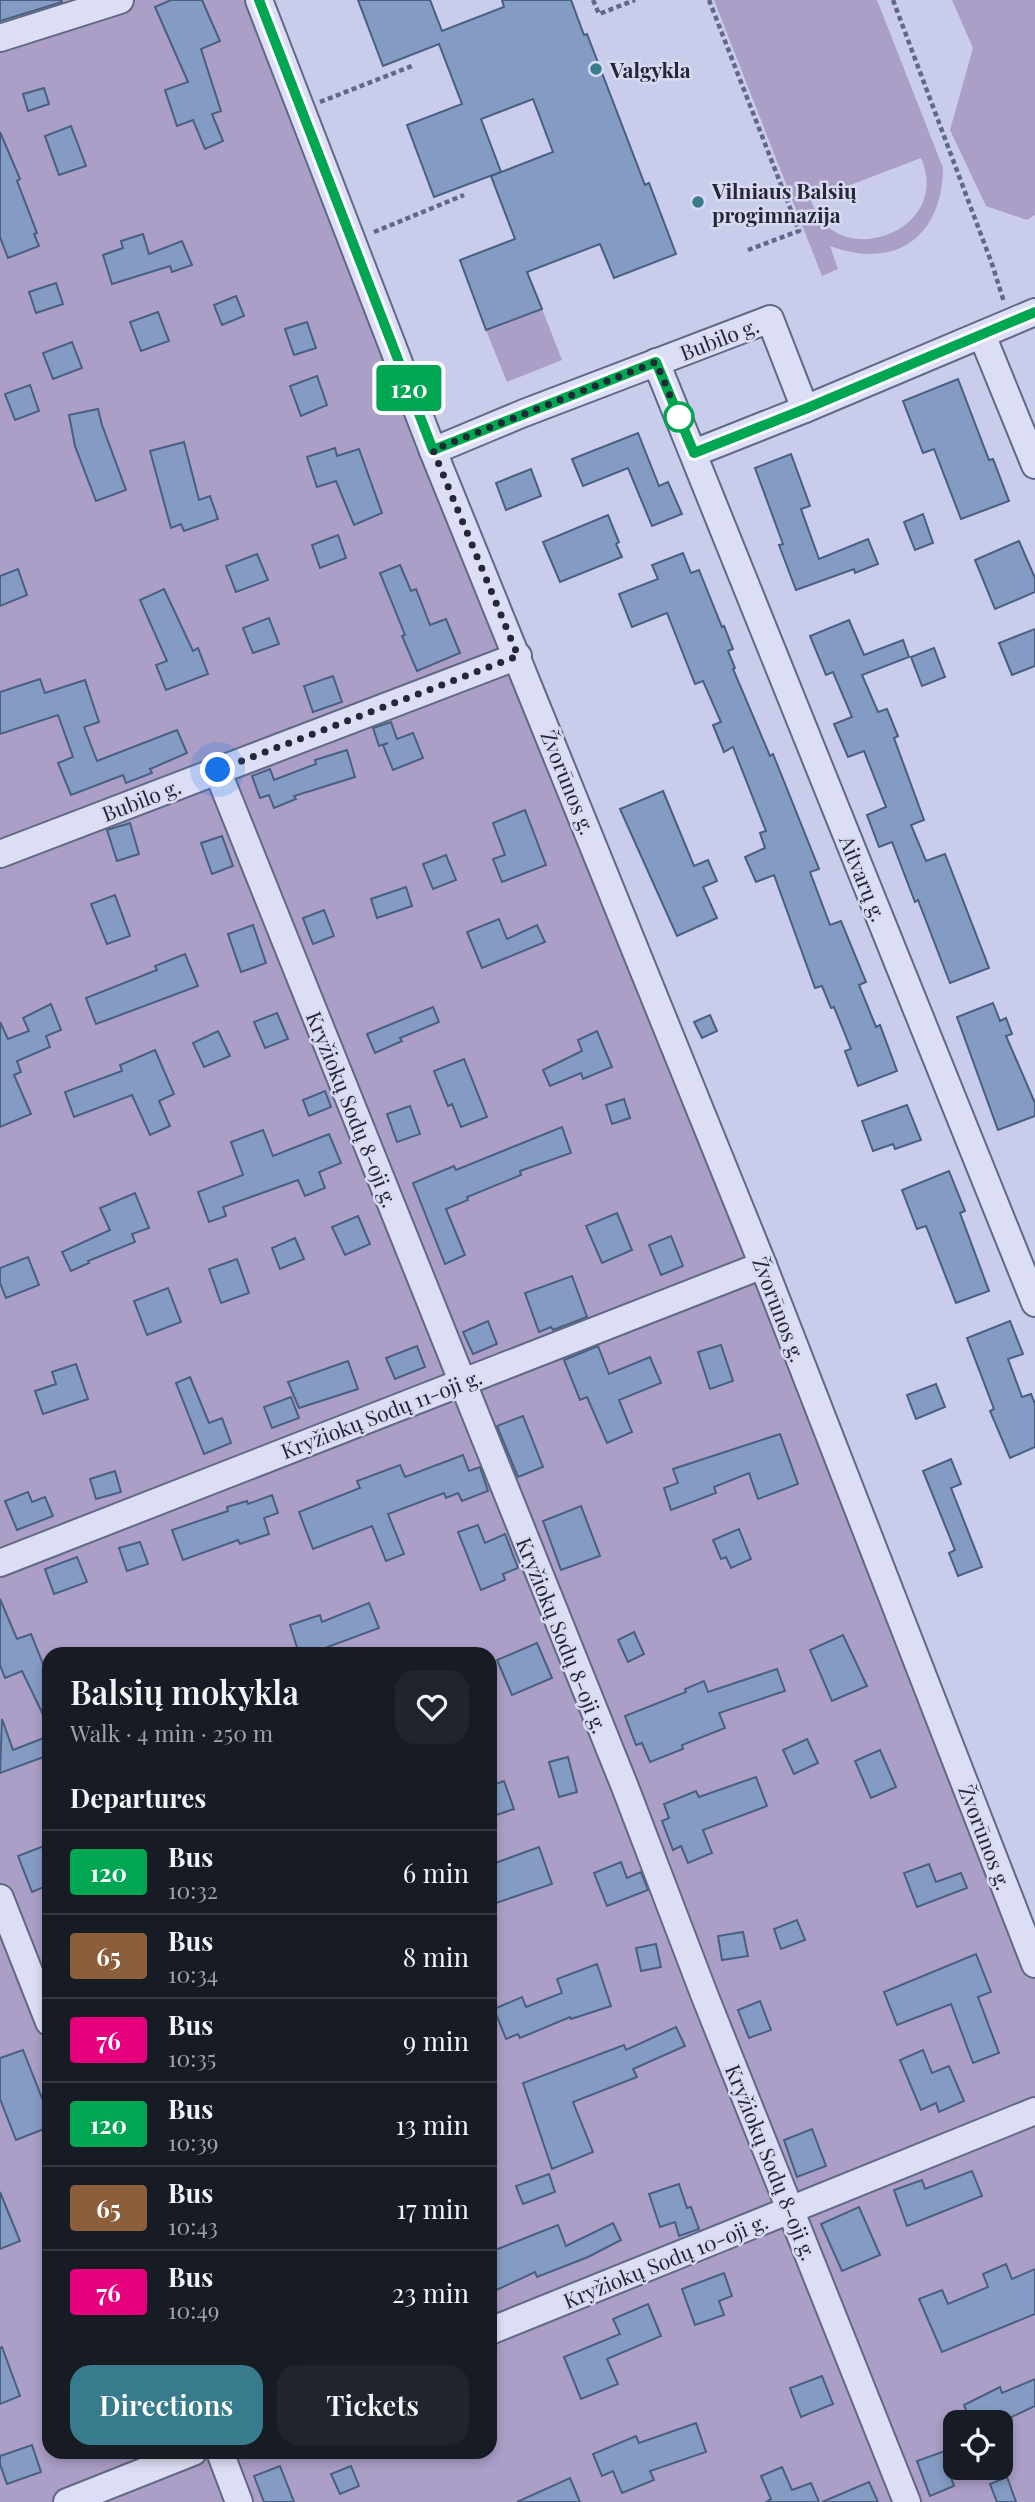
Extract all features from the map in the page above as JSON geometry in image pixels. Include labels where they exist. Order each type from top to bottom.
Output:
[{"type":"street","points":[[0,38],[120,0]]},
{"type":"street","name":"Žvorūnos g.","points":[[259,0],[433,450],[762,1265],[1035,1964]]},
{"type":"street","points":[[694,453],[1035,312]]},
{"type":"street","name":"Bubilo g.","points":[[433,450],[769,319],[805,409]]},
{"type":"street","points":[[982,335],[1035,465]]},
{"type":"street","name":"Bubilo g.","points":[[656,362],[694,453]]},
{"type":"street","name":"Aitvarų g.","points":[[694,453],[1035,1303]]},
{"type":"street","name":"Bubilo g.","points":[[0,853],[518,656]]},
{"type":"street","name":"Kryžiokų Sodų 8-oji g.","points":[[218,770],[907,2502]]},
{"type":"street","name":"Kryžiokų Sodų 11-oji g.","points":[[0,1563],[762,1265]]},
{"type":"street","points":[[0,1898],[42,2004]]},
{"type":"street","name":"Kryžiokų Sodų 10-oji g.","points":[[497,2329],[1035,2111]]},
{"type":"street","points":[[67,2502],[175,2459]]},
{"type":"street","points":[[223,2459],[239,2502]]},
{"type":"path","points":[[593,0],[599,14],[635,0]]},
{"type":"path","points":[[709,0],[799,230],[748,250]]},
{"type":"path","points":[[893,0],[992,264],[1010,322]]},
{"type":"path","points":[[316,104],[411,66]]},
{"type":"path","points":[[367,234],[464,195]]},
{"type":"shaded area","points":[[0,0],[250,0],[1035,1968],[1035,2502],[0,2502]]},
{"type":"shaded area","points":[[714,0],[877,0],[943,168],[941,192],[934,213],[924,230],[911,242],[894,250],[875,254],[830,246],[838,269],[822,276]],"holes":[[[921,158],[927,184],[921,206],[907,224],[887,235],[865,239],[843,235],[824,223],[811,200]]]},
{"type":"shaded area","points":[[952,0],[1035,0],[1035,215],[1027,220],[986,206],[950,130],[973,48]]},
{"type":"shaded area","points":[[542,309],[562,360],[507,382],[486,330]]},
{"type":"building","points":[[0,0],[61,0],[62,2],[0,21]]},
{"type":"building","points":[[171,0],[202,0],[220,41],[201,49],[221,111],[212,114],[223,141],[205,149],[193,120],[177,126],[165,90],[188,82],[155,7]]},
{"type":"building","points":[[358,0],[430,0],[442,31],[504,7],[502,0],[571,0],[584,35],[587,34],[645,185],[649,183],[676,254],[614,278],[600,244],[527,272],[542,309],[486,330],[460,260],[515,239],[491,176],[553,152],[533,99],[481,119],[501,172],[434,197],[407,125],[462,104],[439,44],[383,66]]},
{"type":"building","points":[[44,88],[49,104],[28,111],[23,94]]},
{"type":"building","points":[[71,126],[86,166],[59,175],[45,136]]},
{"type":"building","points":[[0,132],[20,179],[17,181],[37,233],[34,234],[39,246],[8,258],[0,237]]},
{"type":"building","points":[[143,234],[149,254],[182,241],[192,265],[172,272],[170,266],[112,284],[103,255],[123,248],[121,241]]},
{"type":"building","points":[[56,283],[63,304],[36,313],[29,292]]},
{"type":"building","points":[[236,296],[244,316],[222,325],[214,305]]},
{"type":"building","points":[[158,312],[169,341],[141,351],[130,322]]},
{"type":"building","points":[[307,322],[316,348],[294,355],[285,329]]},
{"type":"building","points":[[72,342],[82,368],[53,379],[43,353]]},
{"type":"building","points":[[317,376],[327,405],[301,416],[290,386]]},
{"type":"building","points":[[958,379],[989,460],[993,459],[1009,501],[961,519],[934,449],[923,453],[903,401]]},
{"type":"building","points":[[30,385],[39,411],[15,420],[5,394]]},
{"type":"building","points":[[98,409],[126,490],[96,501],[75,446],[69,415]]},
{"type":"building","points":[[638,433],[659,486],[668,482],[682,514],[652,526],[628,468],[583,486],[572,459]]},
{"type":"building","points":[[184,442],[199,500],[210,496],[218,519],[184,531],[181,524],[171,528],[150,451]]},
{"type":"building","points":[[335,448],[337,456],[359,449],[382,513],[354,525],[336,481],[317,487],[307,457]]},
{"type":"building","points":[[791,454],[810,506],[801,509],[819,559],[868,539],[878,564],[855,573],[854,569],[796,590],[779,545],[783,544],[755,468]]},
{"type":"building","points":[[531,469],[541,496],[506,510],[496,483]]},
{"type":"building","points":[[923,514],[933,543],[915,550],[904,522]]},
{"type":"building","points":[[608,515],[622,557],[560,582],[543,542]]},
{"type":"building","points":[[338,535],[346,558],[320,568],[312,545]]},
{"type":"building","points":[[1019,541],[1035,578],[1035,592],[995,609],[975,560]]},
{"type":"building","points":[[683,553],[691,573],[699,570],[722,627],[724,626],[733,649],[728,651],[735,668],[733,669],[770,756],[773,754],[819,869],[810,872],[830,925],[841,921],[866,982],[859,985],[876,1027],[880,1025],[897,1071],[858,1086],[845,1051],[851,1049],[834,1007],[831,1008],[822,986],[815,988],[774,875],[756,882],[745,857],[765,848],[760,833],[766,831],[733,747],[724,752],[713,725],[721,722],[703,681],[695,684],[667,613],[632,627],[619,594],[658,579],[652,565]]},
{"type":"building","points":[[257,554],[268,580],[236,592],[226,566]]},
{"type":"building","points":[[400,565],[411,591],[416,589],[430,625],[446,619],[460,653],[417,671],[380,573]]},
{"type":"building","points":[[18,569],[27,595],[0,606],[0,576]]},
{"type":"building","points":[[164,589],[193,651],[198,648],[208,674],[166,690],[156,665],[167,661],[140,600]]},
{"type":"building","points":[[269,618],[279,644],[253,653],[243,628]]},
{"type":"building","points":[[849,620],[864,655],[903,640],[909,657],[862,675],[878,712],[887,709],[898,736],[894,738],[924,820],[911,825],[926,861],[945,854],[989,968],[950,983],[892,842],[879,847],[867,815],[886,807],[864,751],[848,757],[834,724],[852,717],[833,672],[826,675],[810,636]]},
{"type":"building","points":[[1035,629],[1035,666],[1012,675],[999,643]]},
{"type":"building","points":[[934,648],[945,677],[922,686],[911,657]]},
{"type":"building","points":[[333,676],[342,702],[313,712],[304,686]]},
{"type":"building","points":[[40,679],[45,693],[85,680],[99,722],[84,727],[97,761],[177,730],[187,753],[150,769],[152,773],[126,783],[123,775],[71,795],[58,763],[73,757],[58,715],[0,734],[0,692]]},
{"type":"building","points":[[391,722],[397,739],[413,733],[423,758],[393,770],[383,745],[388,743],[379,746],[373,728]]},
{"type":"building","points":[[347,750],[355,777],[294,796],[296,799],[274,808],[269,795],[260,798],[252,776],[270,769],[274,780],[316,764],[315,760]]},
{"type":"building","points":[[663,791],[694,866],[708,860],[717,881],[703,887],[717,918],[677,936],[620,809]]},
{"type":"building","points":[[525,810],[546,865],[502,882],[493,859],[505,855],[493,823]]},
{"type":"building","points":[[130,823],[139,854],[117,861],[107,830]]},
{"type":"building","points":[[222,836],[233,866],[212,874],[201,843]]},
{"type":"building","points":[[446,855],[456,880],[433,889],[423,864]]},
{"type":"building","points":[[406,887],[412,906],[377,918],[371,899]]},
{"type":"building","points":[[115,895],[130,936],[107,944],[91,904]]},
{"type":"building","points":[[324,910],[334,936],[313,944],[303,918]]},
{"type":"building","points":[[499,919],[507,939],[537,925],[545,942],[482,968],[467,932]]},
{"type":"building","points":[[253,925],[266,963],[241,972],[228,934]]},
{"type":"building","points":[[185,954],[198,986],[96,1024],[86,998],[157,970],[155,966]]},
{"type":"building","points":[[993,1003],[1000,1021],[1006,1018],[1012,1034],[1006,1036],[1035,1103],[1035,1116],[998,1130],[957,1017]]},
{"type":"building","points":[[51,1004],[61,1030],[46,1036],[50,1047],[17,1061],[21,1072],[14,1075],[31,1114],[0,1127],[0,1022],[8,1039],[29,1031],[23,1018]]},
{"type":"building","points":[[433,1007],[439,1022],[400,1038],[402,1041],[375,1053],[367,1034]]},
{"type":"building","points":[[277,1013],[288,1039],[265,1048],[254,1022]]},
{"type":"building","points":[[710,1015],[717,1031],[702,1038],[694,1022]]},
{"type":"building","points":[[218,1031],[230,1056],[204,1067],[193,1043]]},
{"type":"building","points":[[597,1031],[612,1067],[583,1079],[581,1073],[550,1086],[543,1070],[582,1051],[578,1040]]},
{"type":"building","points":[[155,1050],[174,1094],[159,1101],[170,1126],[150,1135],[132,1095],[74,1117],[65,1092],[122,1071],[120,1065]]},
{"type":"building","points":[[464,1059],[487,1117],[461,1127],[452,1104],[448,1106],[434,1071]]},
{"type":"building","points":[[325,1091],[331,1107],[309,1116],[303,1100]]},
{"type":"building","points":[[624,1099],[630,1118],[612,1124],[606,1105]]},
{"type":"building","points":[[907,1105],[921,1140],[895,1149],[893,1144],[873,1151],[862,1121]]},
{"type":"building","points":[[410,1106],[420,1134],[397,1142],[387,1114]]},
{"type":"building","points":[[562,1127],[571,1153],[520,1171],[521,1175],[467,1197],[468,1200],[446,1209],[465,1255],[445,1264],[413,1183],[454,1166],[456,1170]]},
{"type":"building","points":[[263,1130],[273,1156],[329,1134],[341,1163],[319,1172],[325,1188],[305,1196],[298,1180],[223,1207],[226,1216],[209,1222],[198,1192],[243,1175],[231,1142]]},
{"type":"building","points":[[949,1171],[965,1211],[960,1213],[989,1291],[956,1303],[926,1226],[917,1229],[902,1190]]},
{"type":"building","points":[[135,1193],[149,1228],[132,1234],[135,1242],[71,1271],[62,1252],[110,1230],[100,1208]]},
{"type":"building","points":[[617,1213],[632,1250],[602,1263],[586,1226]]},
{"type":"building","points":[[358,1216],[370,1244],[345,1255],[332,1227]]},
{"type":"building","points":[[671,1236],[683,1266],[661,1275],[649,1245]]},
{"type":"building","points":[[295,1238],[304,1259],[280,1269],[272,1248]]},
{"type":"building","points":[[28,1257],[39,1285],[6,1298],[0,1283],[0,1268]]},
{"type":"building","points":[[237,1259],[249,1293],[221,1303],[209,1269]]},
{"type":"building","points":[[572,1276],[587,1317],[553,1330],[551,1327],[539,1332],[525,1293]]},
{"type":"building","points":[[168,1288],[181,1322],[147,1335],[134,1301]]},
{"type":"building","points":[[488,1321],[497,1344],[473,1354],[463,1332]]},
{"type":"building","points":[[1010,1321],[1023,1354],[1008,1359],[1022,1397],[1031,1394],[1035,1404],[1035,1447],[1010,1458],[990,1411],[994,1409],[967,1338]]},
{"type":"building","points":[[721,1345],[733,1381],[710,1389],[698,1352]]},
{"type":"building","points":[[417,1346],[425,1367],[395,1379],[386,1358]]},
{"type":"building","points":[[598,1346],[609,1374],[650,1357],[661,1383],[619,1400],[632,1432],[607,1443],[587,1397],[580,1400],[564,1360]]},
{"type":"building","points":[[348,1361],[358,1389],[299,1408],[288,1382]]},
{"type":"building","points":[[76,1364],[88,1399],[43,1414],[35,1391],[56,1384],[52,1372]]},
{"type":"building","points":[[190,1377],[209,1423],[222,1418],[231,1443],[204,1454],[176,1383]]},
{"type":"building","points":[[936,1384],[945,1407],[916,1419],[907,1395]]},
{"type":"building","points":[[291,1397],[299,1418],[272,1428],[264,1407]]},
{"type":"building","points":[[523,1416],[543,1467],[518,1477],[497,1426]]},
{"type":"building","points":[[780,1434],[798,1484],[758,1499],[749,1473],[714,1487],[716,1493],[671,1510],[664,1488],[678,1483],[673,1469]]},
{"type":"building","points":[[463,1455],[469,1471],[480,1467],[488,1491],[462,1501],[458,1493],[446,1498],[444,1493],[388,1514],[404,1554],[386,1561],[372,1526],[313,1549],[299,1512],[360,1488],[357,1481],[400,1465],[405,1477]]},
{"type":"building","points":[[951,1459],[961,1484],[951,1488],[982,1567],[958,1576],[949,1553],[955,1550],[923,1471]]},
{"type":"building","points":[[115,1471],[121,1492],[96,1499],[90,1479]]},
{"type":"building","points":[[28,1492],[32,1502],[45,1497],[53,1516],[17,1530],[5,1501]]},
{"type":"building","points":[[272,1495],[278,1513],[264,1518],[269,1534],[240,1544],[238,1540],[183,1560],[172,1530],[228,1511],[227,1507],[247,1501],[248,1504]]},
{"type":"building","points":[[581,1506],[600,1556],[561,1570],[543,1521]]},
{"type":"building","points":[[478,1525],[485,1543],[505,1534],[518,1568],[503,1574],[505,1580],[481,1590],[458,1532]]},
{"type":"building","points":[[739,1529],[751,1559],[731,1568],[726,1557],[721,1559],[713,1540]]},
{"type":"building","points":[[140,1542],[148,1564],[127,1571],[119,1548]]},
{"type":"building","points":[[77,1557],[87,1582],[54,1594],[45,1569]]},
{"type":"building","points":[[0,1599],[17,1639],[31,1634],[42,1662],[42,1712],[22,1671],[5,1678],[0,1665]]},
{"type":"building","points":[[369,1603],[379,1628],[328,1647],[297,1647],[290,1625],[320,1615],[322,1622]]},
{"type":"building","points":[[634,1632],[644,1654],[628,1662],[618,1640]]},
{"type":"building","points":[[843,1635],[867,1686],[832,1701],[810,1650]]},
{"type":"building","points":[[537,1643],[552,1678],[512,1695],[497,1660]]},
{"type":"building","points":[[777,1669],[785,1691],[719,1713],[725,1728],[682,1745],[683,1749],[650,1762],[642,1743],[636,1745],[625,1716],[686,1692],[685,1689],[704,1681],[708,1692]]},
{"type":"building","points":[[2,1719],[13,1750],[42,1739],[42,1758],[0,1773]]},
{"type":"building","points":[[807,1739],[818,1763],[794,1774],[783,1750]]},
{"type":"building","points":[[880,1750],[896,1787],[871,1798],[855,1761]]},
{"type":"building","points":[[568,1757],[577,1792],[559,1797],[549,1762]]},
{"type":"building","points":[[756,1777],[767,1806],[703,1830],[712,1853],[688,1863],[681,1846],[673,1850],[662,1821],[669,1818],[664,1804],[696,1791],[699,1797]]},
{"type":"building","points":[[504,1781],[514,1809],[497,1815],[497,1784]]},
{"type":"building","points":[[42,1847],[42,1888],[32,1892],[18,1856]]},
{"type":"building","points":[[539,1847],[552,1884],[497,1903],[497,1862]]},
{"type":"building","points":[[621,1862],[627,1878],[641,1872],[648,1890],[607,1906],[594,1873]]},
{"type":"building","points":[[929,1864],[936,1882],[961,1873],[967,1888],[917,1907],[904,1873]]},
{"type":"building","points":[[797,1920],[805,1940],[781,1949],[774,1929]]},
{"type":"building","points":[[743,1932],[748,1956],[722,1960],[718,1936]]},
{"type":"building","points":[[656,1944],[661,1967],[641,1971],[636,1948]]},
{"type":"building","points":[[976,1954],[991,1992],[978,1997],[999,2053],[973,2063],[951,2004],[897,2025],[884,1992]]},
{"type":"building","points":[[597,1964],[611,2006],[571,2019],[570,2017],[520,2038],[518,2034],[506,2039],[497,2016],[497,2008],[522,1997],[526,2007],[562,1993],[557,1979]]},
{"type":"building","points":[[760,2001],[771,2030],[749,2038],[738,2010]]},
{"type":"building","points":[[676,2027],[685,2046],[633,2069],[637,2077],[573,2102],[593,2152],[552,2169],[523,2083],[624,2045],[626,2050]]},
{"type":"building","points":[[23,2050],[42,2098],[42,2130],[16,2140],[0,2099],[0,2058]]},
{"type":"building","points":[[923,2050],[932,2073],[949,2066],[964,2101],[939,2112],[936,2103],[921,2110],[900,2060]]},
{"type":"building","points":[[812,2129],[826,2166],[797,2177],[784,2140]]},
{"type":"building","points":[[972,2171],[982,2196],[907,2226],[894,2190],[922,2180],[925,2189]]},
{"type":"building","points":[[549,2174],[555,2192],[523,2204],[516,2186]]},
{"type":"building","points":[[679,2184],[687,2208],[691,2207],[699,2229],[679,2236],[675,2222],[660,2227],[649,2194]]},
{"type":"building","points":[[0,2192],[20,2241],[0,2249]]},
{"type":"building","points":[[859,2207],[880,2255],[842,2271],[821,2224]]},
{"type":"building","points":[[613,2223],[621,2240],[588,2257],[537,2277],[535,2272],[497,2290],[497,2249],[558,2225],[566,2246]]},
{"type":"building","points":[[1006,2264],[1012,2279],[1035,2269],[1035,2314],[942,2352],[919,2299],[942,2290],[948,2304],[988,2287],[983,2274]]},
{"type":"building","points":[[724,2273],[732,2296],[719,2301],[724,2315],[695,2325],[682,2289]]},
{"type":"building","points":[[648,2304],[661,2336],[607,2359],[618,2384],[581,2399],[564,2357],[620,2334],[613,2319]]},
{"type":"building","points":[[2,2347],[20,2396],[0,2404],[0,2348]]},
{"type":"building","points":[[822,2376],[833,2404],[801,2417],[790,2388]]},
{"type":"building","points":[[1035,2379],[1035,2406],[1013,2416],[1013,2410],[966,2410],[964,2405],[1000,2387],[1002,2393]]},
{"type":"building","points":[[696,2423],[706,2452],[650,2471],[654,2480],[622,2493],[613,2471],[602,2476],[593,2454],[636,2436],[639,2443]]},
{"type":"building","points":[[32,2445],[41,2472],[7,2484],[0,2456]]},
{"type":"building","points":[[943,2452],[943,2480],[952,2480],[954,2486],[930,2496],[917,2461]]},
{"type":"building","points":[[280,2466],[294,2502],[264,2502],[254,2476]]},
{"type":"building","points":[[351,2466],[359,2486],[340,2494],[331,2474]]},
{"type":"building","points":[[782,2467],[792,2490],[811,2483],[819,2502],[766,2502],[771,2499],[761,2476]]},
{"type":"building","points":[[570,2478],[580,2502],[517,2502]]},
{"type":"building","points":[[1008,2480],[1016,2502],[997,2502],[990,2484]]},
{"type":"building","points":[[869,2482],[878,2502],[822,2502]]},
{"type":"bus line","name":"120","points":[[259,0],[433,450],[656,362],[694,453],[1035,312]]},
{"type":"place","name":"Valgykla","points":[[596,69]]},
{"type":"place","name":"Vilniaus Balsių progimnazija","points":[[698,202]]},
{"type":"route","points":[[218,770],[518,656],[433,450],[656,362],[679,417]]}]
